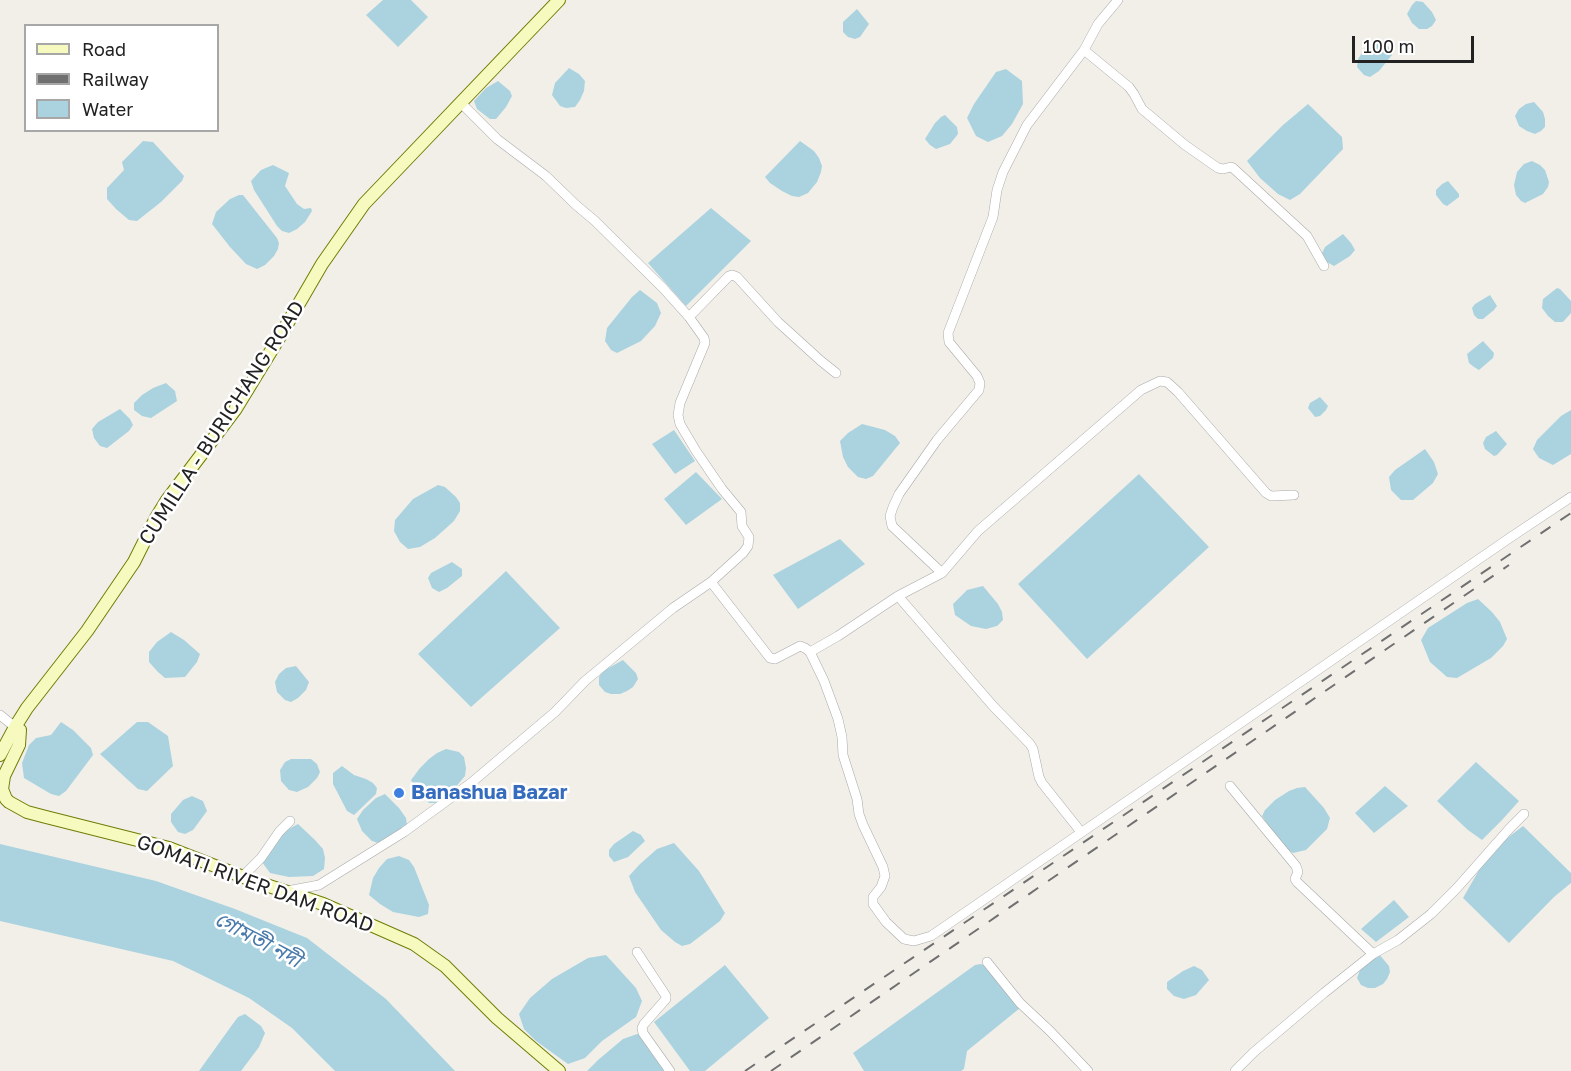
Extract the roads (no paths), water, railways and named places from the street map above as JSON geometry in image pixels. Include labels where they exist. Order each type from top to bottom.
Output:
[{"type":"main road","name":"CUMILLA - BURICHANG ROAD","points":[[0,756],[27,708],[87,631],[134,562],[156,518],[168,500],[235,410],[322,264],[364,204],[559,0]]},
{"type":"main road","name":"GOMATI RIVER DAM ROAD","points":[[15,727],[20,730],[19,744],[4,776],[2,789],[6,799],[12,804],[27,812],[170,848],[242,877],[324,904],[414,944],[445,966],[497,1018],[559,1071]]},
{"type":"street","points":[[942,573],[892,526],[890,516],[899,494],[937,440],[979,390],[980,383],[977,376],[948,342],[948,333],[993,217],[997,190],[1003,172],[1028,125],[1084,50],[1098,24],[1118,0]]},
{"type":"street","points":[[1084,50],[1129,87],[1142,109],[1185,145],[1218,168],[1231,167],[1240,175],[1306,236],[1324,266]]},
{"type":"street","points":[[287,891],[319,885],[404,832],[471,783],[555,711],[585,681],[673,608],[711,582],[748,546],[749,537],[742,526],[741,512],[696,451],[680,424],[678,415],[680,403],[705,343],[704,338],[689,316],[663,288],[595,221],[546,176],[497,139],[460,103]]},
{"type":"street","points":[[689,316],[732,275],[737,277],[778,322],[836,372]]},
{"type":"street","points":[[810,652],[898,597],[942,573],[978,531],[1141,390],[1160,381],[1167,382],[1178,392],[1266,493],[1271,496],[1294,495]]},
{"type":"street","points":[[711,582],[770,658],[775,659],[800,646],[810,652],[838,719],[843,755],[857,799],[859,814],[883,867],[885,876],[873,897],[873,904],[886,922],[904,939],[914,941],[931,936],[1571,497]]},
{"type":"street","points":[[898,597],[993,706],[1030,744],[1042,783],[1081,832]]},
{"type":"street","points":[[0,715],[15,727]]},
{"type":"street","points":[[1230,786],[1296,866],[1298,872],[1296,882],[1373,954]]},
{"type":"street","points":[[1235,1071],[1254,1052],[1373,954],[1398,940],[1431,914],[1524,814]]},
{"type":"street","points":[[242,877],[261,858],[279,832],[290,821]]},
{"type":"street","points":[[637,952],[666,996],[642,1028],[643,1033],[670,1071]]},
{"type":"street","points":[[987,962],[1020,1003],[1088,1071]]},
{"type":"water","points":[[383,0],[411,0],[428,17],[398,47],[366,15]]},
{"type":"water","points":[[1416,1],[1423,2],[1436,20],[1427,29],[1419,29],[1407,14]]},
{"type":"water","points":[[857,9],[869,24],[860,37],[855,39],[843,32],[843,22]]},
{"type":"water","points":[[1383,41],[1392,55],[1379,71],[1370,77],[1364,75],[1357,67],[1358,59],[1364,50]]},
{"type":"water","points":[[569,68],[585,81],[580,100],[575,107],[566,108],[560,106],[552,95],[555,83]]},
{"type":"water","points":[[1006,69],[1022,81],[1023,104],[1002,136],[988,142],[976,136],[967,118],[996,72]]},
{"type":"water","points":[[498,81],[510,91],[512,96],[496,119],[490,119],[477,109],[474,101],[486,88]]},
{"type":"water","points":[[1534,102],[1543,112],[1545,119],[1545,127],[1535,134],[1519,126],[1515,116],[1519,109]]},
{"type":"water","points":[[1308,104],[1342,137],[1343,149],[1300,194],[1290,200],[1278,194],[1260,178],[1247,161]]},
{"type":"water","points":[[945,115],[957,127],[958,134],[950,144],[936,149],[925,139],[935,123]]},
{"type":"water","points":[[143,141],[153,142],[184,176],[182,181],[161,202],[137,221],[129,220],[107,199],[107,188],[124,170],[122,162]]},
{"type":"water","points":[[800,141],[814,151],[822,166],[817,182],[808,193],[799,197],[782,191],[765,177]]},
{"type":"water","points":[[1532,161],[1545,170],[1549,182],[1543,194],[1525,203],[1516,195],[1514,185],[1517,172],[1524,164]]},
{"type":"water","points":[[273,165],[289,173],[285,186],[297,204],[304,209],[311,208],[312,211],[305,222],[289,233],[277,226],[254,190],[251,181],[261,170]]},
{"type":"water","points":[[1448,181],[1459,197],[1447,206],[1436,195],[1436,190]]},
{"type":"water","points":[[243,195],[279,243],[274,256],[257,269],[246,264],[212,224],[216,212],[230,199]]},
{"type":"water","points":[[711,208],[751,241],[686,306],[648,263]]},
{"type":"water","points":[[1343,234],[1355,250],[1334,266],[1325,261],[1321,255],[1325,247]]},
{"type":"water","points":[[1557,288],[1571,301],[1571,313],[1563,322],[1555,322],[1542,308],[1543,299]]},
{"type":"water","points":[[640,290],[657,303],[661,313],[655,326],[641,341],[617,353],[611,350],[605,341],[607,328]]},
{"type":"water","points":[[1490,295],[1497,306],[1483,319],[1478,319],[1472,308]]},
{"type":"water","points":[[1483,341],[1494,353],[1493,358],[1479,370],[1469,363],[1467,354]]},
{"type":"water","points":[[166,383],[175,391],[177,401],[151,418],[142,416],[134,410],[134,403],[142,395]]},
{"type":"water","points":[[1320,397],[1328,406],[1320,416],[1315,417],[1308,408],[1310,403]]},
{"type":"water","points":[[120,409],[133,425],[129,431],[107,448],[100,446],[94,438],[92,429],[98,422]]},
{"type":"water","points":[[1571,410],[1571,454],[1553,465],[1539,458],[1533,449],[1537,440],[1561,416]]},
{"type":"water","points":[[862,424],[885,430],[895,436],[900,443],[873,476],[866,479],[858,477],[848,467],[843,457],[840,441]]},
{"type":"water","points":[[674,430],[695,461],[675,474],[652,444]]},
{"type":"water","points":[[1496,431],[1507,444],[1494,456],[1485,449],[1483,443],[1486,437]]},
{"type":"water","points":[[1425,449],[1434,462],[1438,474],[1433,483],[1413,500],[1401,500],[1391,490],[1389,477],[1395,470]]},
{"type":"water","points":[[696,472],[722,499],[686,525],[664,499]]},
{"type":"water","points":[[1139,474],[1209,547],[1087,659],[1018,584]]},
{"type":"water","points":[[438,485],[445,487],[456,497],[460,503],[460,511],[454,521],[435,538],[420,547],[408,549],[400,542],[394,531],[395,520],[413,499]]},
{"type":"water","points":[[840,539],[865,564],[798,609],[773,575]]},
{"type":"water","points":[[452,562],[462,569],[462,576],[439,592],[432,588],[428,578],[431,573]]},
{"type":"water","points":[[506,571],[560,628],[471,707],[418,654]]},
{"type":"water","points":[[983,586],[998,604],[1003,620],[997,626],[986,629],[971,626],[955,615],[953,604],[967,590]]},
{"type":"water","points":[[1478,599],[1500,622],[1507,639],[1491,658],[1457,678],[1447,677],[1430,662],[1421,640],[1428,628],[1467,603]]},
{"type":"water","points":[[171,632],[200,654],[197,662],[185,677],[165,678],[149,662],[149,652],[157,642]]},
{"type":"water","points":[[623,660],[636,673],[638,679],[633,687],[620,694],[605,692],[599,685],[599,677],[603,671]]},
{"type":"water","points":[[296,666],[309,682],[306,690],[291,702],[285,700],[277,692],[275,682],[286,668]]},
{"type":"water","points":[[61,722],[73,730],[91,748],[93,755],[66,791],[59,796],[51,794],[24,778],[22,763],[29,745],[36,738],[51,735]]},
{"type":"water","points":[[137,722],[148,722],[168,736],[173,766],[147,791],[138,789],[100,754]]},
{"type":"water","points":[[446,749],[459,752],[464,757],[465,776],[449,795],[436,803],[429,803],[417,791],[411,780],[429,759]]},
{"type":"water","points":[[291,759],[311,759],[317,764],[320,772],[308,787],[297,792],[289,790],[281,781],[280,770],[285,762]]},
{"type":"water","points":[[1476,762],[1519,801],[1482,840],[1437,801]]},
{"type":"water","points":[[342,766],[354,775],[373,783],[377,788],[376,794],[354,815],[347,811],[333,784],[333,773]]},
{"type":"water","points":[[1385,786],[1408,806],[1374,833],[1355,813]]},
{"type":"water","points":[[1305,787],[1330,818],[1327,829],[1306,850],[1293,853],[1284,847],[1262,816],[1275,800],[1289,791]]},
{"type":"water","points":[[385,794],[399,808],[406,818],[407,825],[381,844],[372,841],[362,831],[357,819],[376,798]]},
{"type":"water","points":[[192,796],[203,801],[207,811],[193,830],[185,834],[178,832],[171,822],[171,814],[183,800]]},
{"type":"water","points":[[298,824],[323,849],[324,869],[313,876],[289,877],[270,873],[262,862],[281,833]]},
{"type":"water","points":[[1523,826],[1571,873],[1571,883],[1509,943],[1463,898],[1490,851]]},
{"type":"water","points":[[633,831],[641,835],[645,841],[628,857],[614,862],[609,856],[609,850]]},
{"type":"water","points":[[674,843],[699,871],[725,913],[720,921],[690,944],[682,946],[661,930],[635,892],[629,876],[657,849]]},
{"type":"water","name":"গোমতী নদী","points":[[0,844],[156,881],[307,938],[386,999],[455,1071],[335,1071],[292,1028],[249,998],[173,961],[0,921]]},
{"type":"water","points":[[399,856],[409,860],[414,867],[429,905],[428,914],[419,917],[393,912],[369,895],[373,878],[379,868],[387,859]]},
{"type":"water","points":[[1394,900],[1409,917],[1376,942],[1361,929]]},
{"type":"water","points":[[1379,954],[1389,966],[1390,972],[1387,979],[1375,988],[1361,985],[1357,978],[1360,970]]},
{"type":"water","points":[[606,955],[636,988],[642,1001],[636,1017],[602,1041],[585,1058],[568,1064],[536,1041],[524,1029],[519,1014],[530,998],[552,979],[588,958]]},
{"type":"water","points":[[981,964],[989,968],[1020,1008],[967,1051],[964,1069],[961,1071],[864,1071],[853,1053],[975,965]]},
{"type":"water","points":[[725,965],[769,1018],[705,1071],[690,1071],[654,1022]]},
{"type":"water","points":[[1194,966],[1202,970],[1209,980],[1196,995],[1184,999],[1174,996],[1167,989],[1167,982]]},
{"type":"water","points":[[245,1014],[261,1026],[265,1033],[259,1047],[241,1071],[199,1071],[238,1017]]},
{"type":"water","points":[[640,1033],[667,1071],[587,1071],[623,1039]]},
{"type":"railway","points":[[745,1071],[1571,513]]},
{"type":"railway","points":[[771,1071],[1509,565]]},
{"type":"place","name":"Banashua Bazar","points":[[399,793]]}]
